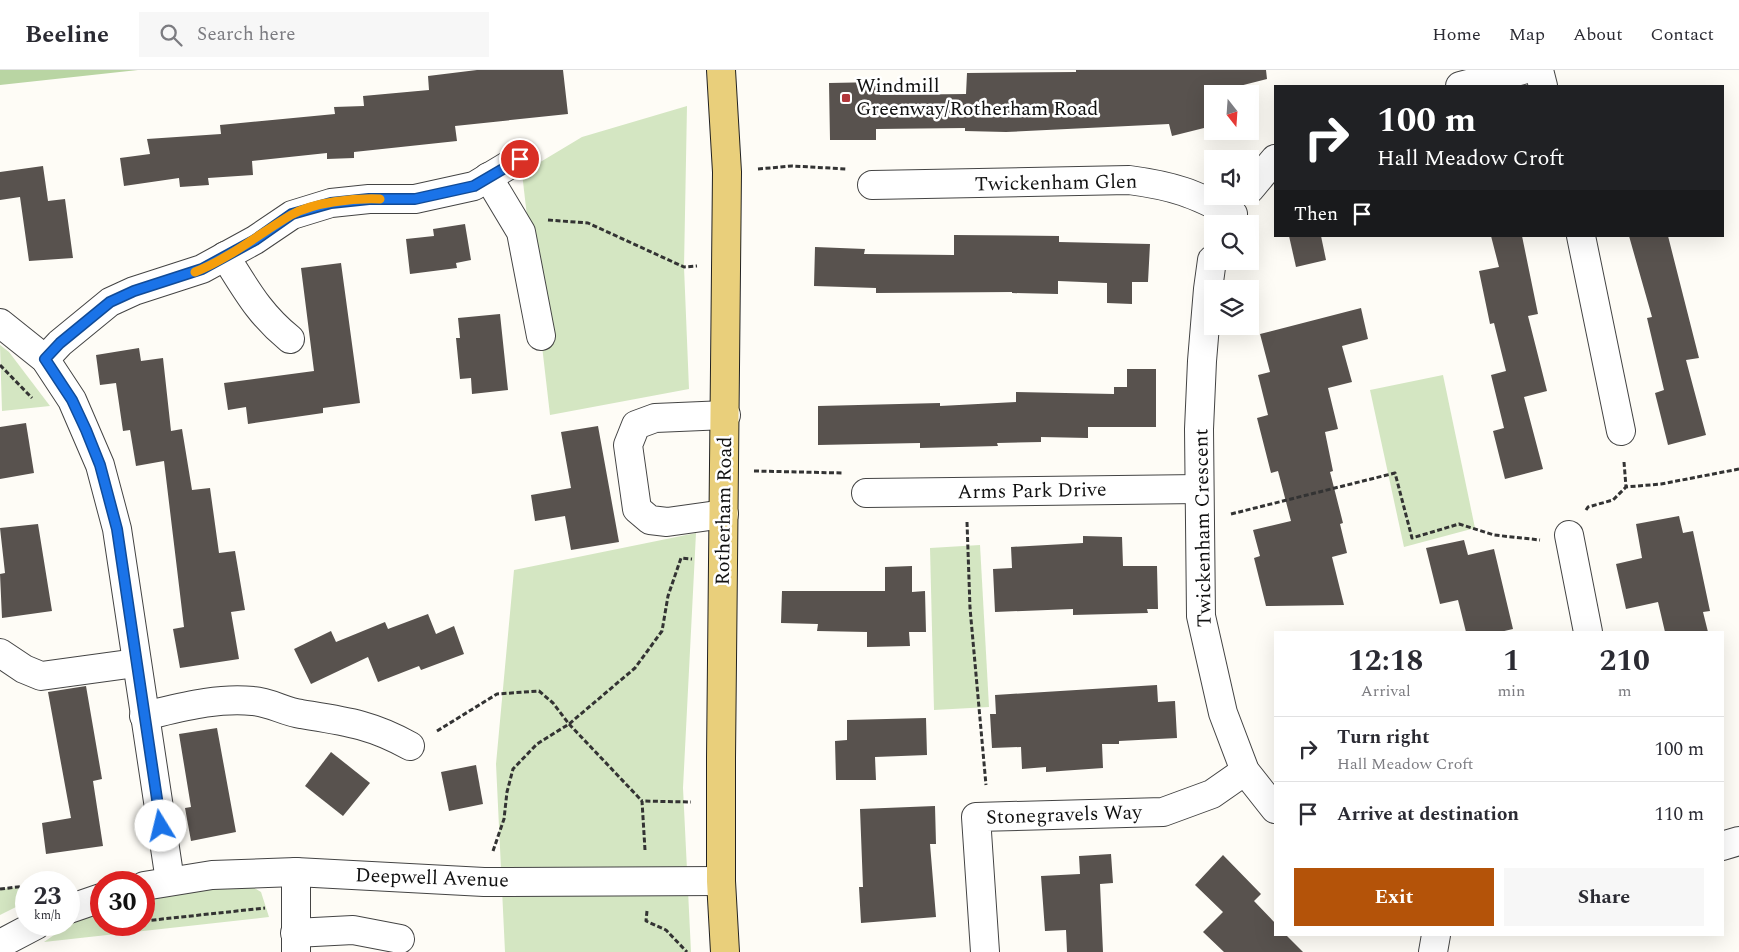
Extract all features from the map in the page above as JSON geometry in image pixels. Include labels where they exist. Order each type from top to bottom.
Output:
[{"type":"main road","name":"Rotherham Road","points":[[721,70],[727,172],[726,471],[723,562],[721,881],[725,952]]},
{"type":"street","points":[[1464,85],[1523,70]]},
{"type":"street","points":[[1539,70],[1543,85]]},
{"type":"street","points":[[45,359],[60,343],[110,302],[134,291],[202,269],[255,240],[292,214],[331,203],[369,199],[415,199],[474,186],[520,159]]},
{"type":"street","points":[[1259,178],[1274,160]]},
{"type":"street","points":[[488,178],[521,232],[541,336]]},
{"type":"street","name":"Twickenham Glen","points":[[872,185],[1129,180],[1163,184],[1193,193],[1236,211]]},
{"type":"street","points":[[1581,237],[1621,431]]},
{"type":"street","points":[[225,256],[257,307],[270,323],[290,339]]},
{"type":"street","name":"Twickenham Crescent","points":[[1211,270],[1202,361],[1199,489],[1201,616],[1223,713],[1245,771],[1274,808]]},
{"type":"street","points":[[0,323],[45,359],[72,400],[100,465],[117,529],[170,881]]},
{"type":"street","points":[[724,514],[667,522],[650,520],[637,508],[628,445],[636,425],[655,418],[726,415]]},
{"type":"street","name":"Arms Park Drive","points":[[866,493],[1199,489]]},
{"type":"street","points":[[1569,536],[1588,631]]},
{"type":"street","points":[[0,653],[24,669],[42,676],[136,663]]},
{"type":"street","points":[[144,716],[226,701],[254,701],[298,714],[343,720],[384,732],[410,746]]},
{"type":"street","name":"Stonegravels Way","points":[[985,952],[976,817],[1164,812],[1212,794],[1245,771]]},
{"type":"street","points":[[1724,846],[1739,842]]},
{"type":"street","points":[[296,872],[296,931],[353,930],[400,939]]},
{"type":"street","name":"Deepwell Avenue","points":[[155,884],[212,875],[296,872],[484,882],[721,881]]},
{"type":"street","points":[[0,944],[15,936]]},
{"type":"street","points":[[1433,952],[1436,936]]},
{"type":"path","points":[[727,172],[792,166],[870,170],[872,185]]},
{"type":"path","points":[[521,232],[540,220],[588,223],[684,267],[726,266]]},
{"type":"path","points":[[1199,522],[1394,473],[1412,538],[1459,524],[1494,535],[1534,541],[1569,536],[1588,507],[1613,500],[1626,487],[1661,484],[1739,469]]},
{"type":"path","points":[[726,471],[866,473],[866,493]]},
{"type":"path","points":[[966,492],[970,608],[989,817]]},
{"type":"path","points":[[484,882],[504,819],[506,792],[512,770],[537,744],[569,724],[635,668],[662,631],[668,596],[681,558],[723,562]]},
{"type":"path","points":[[410,746],[497,694],[539,691],[554,703],[569,724],[642,801],[648,881],[646,920],[666,930],[687,952]]},
{"type":"path","points":[[642,801],[722,803]]},
{"type":"path","points":[[0,889],[15,887]]},
{"type":"path","points":[[155,920],[266,908],[296,931]]},
{"type":"green space","points":[[0,70],[138,70],[0,85]]},
{"type":"green space","points":[[687,106],[684,267],[689,389],[550,415],[522,173],[582,137]]},
{"type":"green space","points":[[0,345],[9,352],[50,406],[2,411]]},
{"type":"green space","points":[[1443,375],[1475,528],[1404,547],[1370,390]]},
{"type":"green space","points":[[696,533],[683,788],[691,952],[505,952],[496,764],[514,570]]},
{"type":"green space","points":[[980,545],[989,707],[934,710],[930,548]]},
{"type":"green space","points":[[15,887],[15,908],[0,915],[0,889]]},
{"type":"green space","points":[[253,887],[261,892],[269,917],[155,930],[155,898],[185,892]]},
{"type":"green space","points":[[90,914],[90,936],[98,936],[44,942],[52,936],[80,936],[80,917]]},
{"type":"building","points":[[477,70],[563,70],[568,114],[455,126],[457,141],[354,152],[354,158],[327,159],[327,153],[252,161],[253,175],[208,178],[209,185],[180,187],[179,178],[124,186],[120,158],[150,154],[147,139],[221,134],[220,125],[335,114],[334,107],[364,106],[363,96],[429,90],[428,76]]},
{"type":"building","points":[[1076,70],[1266,70],[1267,79],[1243,85],[1204,85],[1204,128],[1172,136],[1169,124],[1006,132],[965,131],[965,128],[876,129],[876,140],[830,140],[829,83],[880,82],[880,95],[966,94],[967,73],[1076,72]]},
{"type":"building","points":[[43,166],[48,201],[65,199],[73,258],[29,261],[20,197],[0,200],[0,172]]},
{"type":"building","points":[[465,224],[471,260],[456,263],[457,268],[410,274],[406,239],[434,236],[433,229]]},
{"type":"building","points":[[954,235],[1059,236],[1059,242],[1150,244],[1148,282],[1132,282],[1132,304],[1107,303],[1107,283],[1058,281],[1058,294],[1012,292],[876,293],[876,288],[814,286],[815,247],[865,249],[864,254],[954,255]]},
{"type":"building","points":[[1289,237],[1321,237],[1326,260],[1296,267]]},
{"type":"building","points":[[1491,237],[1522,237],[1538,314],[1528,316],[1547,391],[1524,397],[1543,469],[1505,479],[1493,431],[1504,428],[1491,375],[1506,371],[1494,323],[1490,324],[1479,271],[1499,267]]},
{"type":"building","points":[[1629,237],[1668,237],[1699,358],[1686,360],[1706,435],[1668,445],[1655,393],[1664,390],[1647,318],[1652,317]]},
{"type":"building","points":[[341,263],[360,403],[323,408],[323,413],[248,424],[246,407],[228,410],[224,383],[314,371],[301,268]]},
{"type":"building","points":[[1361,308],[1368,339],[1342,346],[1352,382],[1328,388],[1338,429],[1325,432],[1333,471],[1330,472],[1343,523],[1340,524],[1347,553],[1332,557],[1344,605],[1266,606],[1254,558],[1260,556],[1253,530],[1291,521],[1278,471],[1271,473],[1257,418],[1268,415],[1258,375],[1270,372],[1260,334]]},
{"type":"building","points":[[500,314],[508,390],[472,394],[471,378],[460,379],[456,338],[460,338],[458,318]]},
{"type":"building","points":[[139,348],[141,361],[163,358],[171,431],[182,429],[192,490],[210,488],[219,553],[235,551],[245,610],[231,612],[239,659],[180,668],[173,629],[184,627],[164,461],[136,466],[130,430],[123,431],[116,383],[100,385],[96,355]]},
{"type":"building","points":[[1127,369],[1156,369],[1156,427],[1088,427],[1088,438],[1041,437],[1041,442],[997,443],[998,446],[920,448],[920,443],[818,445],[818,406],[940,403],[940,406],[1016,402],[1016,392],[1114,394],[1114,387],[1127,387]]},
{"type":"building","points":[[26,423],[34,473],[0,479],[0,427]]},
{"type":"building","points":[[598,426],[619,542],[571,550],[565,516],[535,521],[531,495],[571,488],[561,432]]},
{"type":"building","points":[[1679,516],[1683,533],[1693,531],[1710,611],[1703,612],[1708,631],[1665,631],[1658,602],[1626,609],[1616,564],[1642,558],[1636,524]]},
{"type":"building","points":[[38,524],[52,611],[2,618],[0,574],[5,573],[0,528]]},
{"type":"building","points":[[1083,536],[1122,537],[1123,566],[1157,566],[1158,609],[1147,609],[1148,613],[1073,615],[1073,609],[995,612],[993,569],[1012,568],[1011,547],[1083,543]]},
{"type":"building","points":[[1464,540],[1468,555],[1494,549],[1513,629],[1504,631],[1466,631],[1458,600],[1440,604],[1426,548]]},
{"type":"building","points":[[912,566],[912,592],[925,591],[926,632],[909,632],[910,646],[867,647],[867,632],[817,631],[818,624],[781,623],[782,591],[885,591],[885,567]]},
{"type":"building","points":[[428,614],[436,634],[454,626],[464,654],[421,670],[419,666],[378,682],[368,657],[311,684],[294,649],[331,631],[336,642],[385,622],[388,629]]},
{"type":"building","points":[[1157,685],[1158,702],[1175,701],[1177,738],[1119,741],[1119,744],[1102,744],[1103,768],[1046,772],[1046,767],[1022,769],[1021,747],[992,748],[990,714],[996,714],[995,695]]},
{"type":"building","points":[[86,686],[102,779],[93,781],[103,846],[46,854],[42,823],[71,818],[48,692]]},
{"type":"building","points":[[926,718],[927,755],[875,757],[876,780],[836,780],[835,741],[847,740],[847,720]]},
{"type":"building","points":[[217,728],[236,832],[191,841],[185,808],[191,807],[179,734]]},
{"type":"building","points":[[331,752],[370,783],[343,816],[305,786]]},
{"type":"building","points":[[476,765],[483,804],[449,811],[441,772]]},
{"type":"building","points":[[935,806],[936,844],[930,844],[936,917],[861,923],[859,887],[863,887],[860,809]]},
{"type":"building","points":[[1111,854],[1113,883],[1100,884],[1103,952],[1067,952],[1066,930],[1045,931],[1041,876],[1080,874],[1079,856]]},
{"type":"building","points":[[1223,855],[1261,894],[1254,901],[1274,922],[1274,936],[1287,936],[1303,952],[1224,952],[1203,932],[1223,912],[1195,885]]},
{"type":"slow traffic","points":[[195,272],[255,240],[292,214],[331,203],[380,199]]},
{"type":"place","name":"Windmill Greenway/Rotherham Road","points":[[846,98]]},
{"type":"route","points":[[161,826],[117,529],[100,465],[86,430],[72,400],[45,359],[60,343],[110,302],[134,291],[171,281],[202,269],[255,240],[292,214],[331,203],[369,199],[415,199],[474,186],[520,159]]}]
